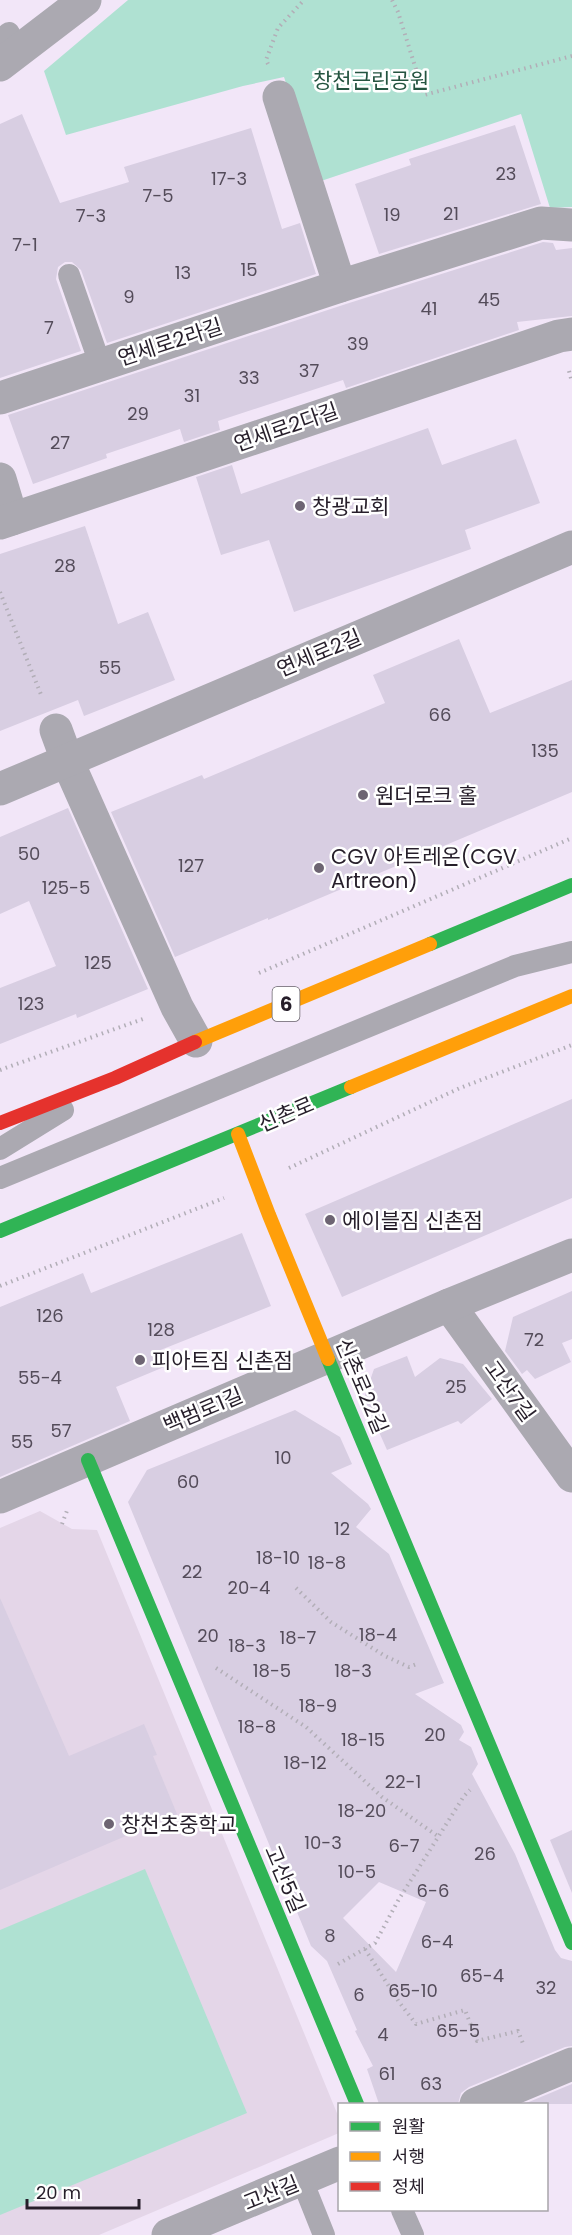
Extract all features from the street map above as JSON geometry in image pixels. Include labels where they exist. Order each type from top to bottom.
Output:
[{"type":"street","points":[[0,66],[85,0]]},
{"type":"street","points":[[279,97],[339,286]]},
{"type":"street","name":"연세로2라길","points":[[0,398],[339,286],[541,223],[572,225]]},
{"type":"street","name":"연세로2다길","points":[[6,521],[572,333]]},
{"type":"street","points":[[0,479],[6,521]]},
{"type":"street","name":"연세로2길","points":[[0,789],[61,745],[572,547]]},
{"type":"street","points":[[61,745],[177,1007],[196,1041]]},
{"type":"street","name":"6","points":[[0,1123],[115,1078],[196,1041],[572,885]]},
{"type":"street","name":"신촌로","points":[[0,1231],[572,996]]},
{"type":"street","name":"신촌로22길","points":[[238,1134],[256,1184],[327,1357],[498,1761],[572,1943]]},
{"type":"street","name":"백범로1길","points":[[0,1497],[449,1305],[572,1255]]},
{"type":"street","name":"고산7길","points":[[449,1305],[572,1476]]},
{"type":"street","name":"고산5길","points":[[88,1460],[357,2103]]},
{"type":"street","points":[[478,2103],[572,2064]]},
{"type":"street","name":"고산길","points":[[168,2235],[338,2163]]},
{"type":"lane","points":[[69,275],[100,364]]},
{"type":"lane","points":[[0,1178],[515,966],[572,952]]},
{"type":"lane","points":[[0,1149],[115,1078]]},
{"type":"lane","points":[[302,2180],[324,2235]]},
{"type":"lane","points":[[402,2211],[413,2235]]},
{"type":"path","points":[[279,97],[266,60],[278,28],[304,0]]},
{"type":"path","points":[[392,0],[398,12],[423,95],[572,56]]},
{"type":"path","points":[[0,592],[61,745]]},
{"type":"path","points":[[258,973],[572,838]]},
{"type":"path","points":[[0,1070],[152,1016]]},
{"type":"path","points":[[280,1173],[460,1088],[572,1045]]},
{"type":"path","points":[[0,1286],[233,1194]]},
{"type":"path","points":[[296,1588],[331,1622],[385,1656],[409,1667],[451,1652]]},
{"type":"path","points":[[176,1671],[207,1663],[240,1683],[306,1727],[382,1797],[439,1837]]},
{"type":"path","points":[[303,1976],[344,1961],[375,1942],[399,1899],[464,1796],[498,1761]]},
{"type":"path","points":[[365,1949],[416,2024],[465,2010],[477,2041],[518,2031],[537,2079]]},
{"type":"shaded area","name":"창천초중학교","points":[[40,1511],[72,1529],[97,1530],[338,2116],[338,2133],[99,2235],[0,2235],[0,1528]]},
{"type":"green space","name":"창천근린공원","points":[[128,0],[572,0],[572,207],[550,208],[521,114],[318,182],[284,77],[243,86],[66,135],[44,71]]},
{"type":"green space","points":[[145,1869],[247,2113],[0,2215],[0,1930]]},
{"type":"building","points":[[22,114],[60,203],[129,182],[124,167],[251,128],[282,229],[300,223],[316,274],[107,343],[81,270],[72,262],[65,262],[58,267],[56,279],[81,351],[0,378],[0,124]]},
{"type":"building","points":[[515,125],[541,204],[379,254],[355,184],[411,165],[409,159]]},
{"type":"building","points":[[543,242],[553,243],[556,250],[572,248],[572,316],[517,322],[519,330],[346,388],[343,380],[218,421],[220,430],[184,442],[180,429],[106,454],[107,458],[33,484],[8,415]]},
{"type":"building","points":[[428,428],[442,465],[516,439],[540,503],[465,530],[471,549],[294,612],[269,540],[221,555],[196,477],[232,465],[241,494]]},
{"type":"building","points":[[85,526],[118,624],[148,612],[175,680],[84,716],[78,700],[0,731],[0,554]]},
{"type":"building","points":[[459,639],[490,713],[572,680],[572,792],[175,957],[111,812],[202,775],[204,779],[385,703],[373,675]]},
{"type":"building","points":[[68,808],[148,989],[77,1018],[76,1014],[0,1044],[0,988],[56,966],[29,901],[0,914],[0,837]]},
{"type":"building","points":[[572,1099],[572,1198],[342,1297],[305,1214]]},
{"type":"building","points":[[242,1233],[271,1306],[158,1351],[164,1367],[116,1387],[130,1421],[0,1477],[0,1307],[83,1273],[91,1293]]},
{"type":"building","points":[[572,1291],[572,1339],[562,1343],[571,1362],[535,1379],[527,1370],[522,1374],[505,1351],[513,1317]]},
{"type":"building","points":[[407,1356],[415,1377],[440,1358],[463,1364],[492,1399],[461,1424],[458,1421],[387,1450],[364,1398],[374,1369]]},
{"type":"building","points":[[295,1410],[340,1437],[352,1464],[331,1473],[371,1509],[356,1527],[389,1554],[444,1683],[415,1694],[461,1725],[464,1732],[459,1740],[471,1747],[478,1764],[472,1774],[515,1854],[555,1950],[561,1958],[572,1961],[572,2046],[469,2087],[461,2093],[458,2103],[379,2103],[367,2069],[373,2066],[355,2031],[357,2030],[327,1961],[311,1946],[128,1502],[147,1470]],"holes":[[[379,1882],[426,1902],[396,1972],[343,1918]]]},
{"type":"building","points":[[0,1598],[69,1756],[144,1724],[157,1755],[153,1756],[177,1814],[0,1890]]},
{"type":"building","points":[[572,1830],[572,1893],[550,1840]]},
{"type":"building","points":[[572,2084],[572,2104],[526,2103]]},
{"type":"traffic: fast","points":[[430,944],[572,885]]},
{"type":"traffic: fast","points":[[0,1231],[351,1087]]},
{"type":"traffic: fast","points":[[328,1359],[572,1943]]},
{"type":"traffic: fast","points":[[88,1460],[357,2103]]},
{"type":"traffic: slow","points":[[195,1042],[430,944]]},
{"type":"traffic: slow","points":[[351,1087],[572,996]]},
{"type":"traffic: slow","points":[[238,1134],[328,1359]]},
{"type":"traffic: jam","points":[[0,1123],[115,1078],[195,1042]]},
{"type":"place","name":"창광교회","points":[[300,506]]},
{"type":"place","name":"원더로크 홀","points":[[363,795]]},
{"type":"place","name":"CGV 아트레온(CGV Artreon)","points":[[319,868]]},
{"type":"place","name":"에이블짐 신촌점","points":[[330,1220]]},
{"type":"place","name":"피아트짐 신촌점","points":[[140,1360]]},
{"type":"place","name":"창천초중학교","points":[[109,1824]]}]
